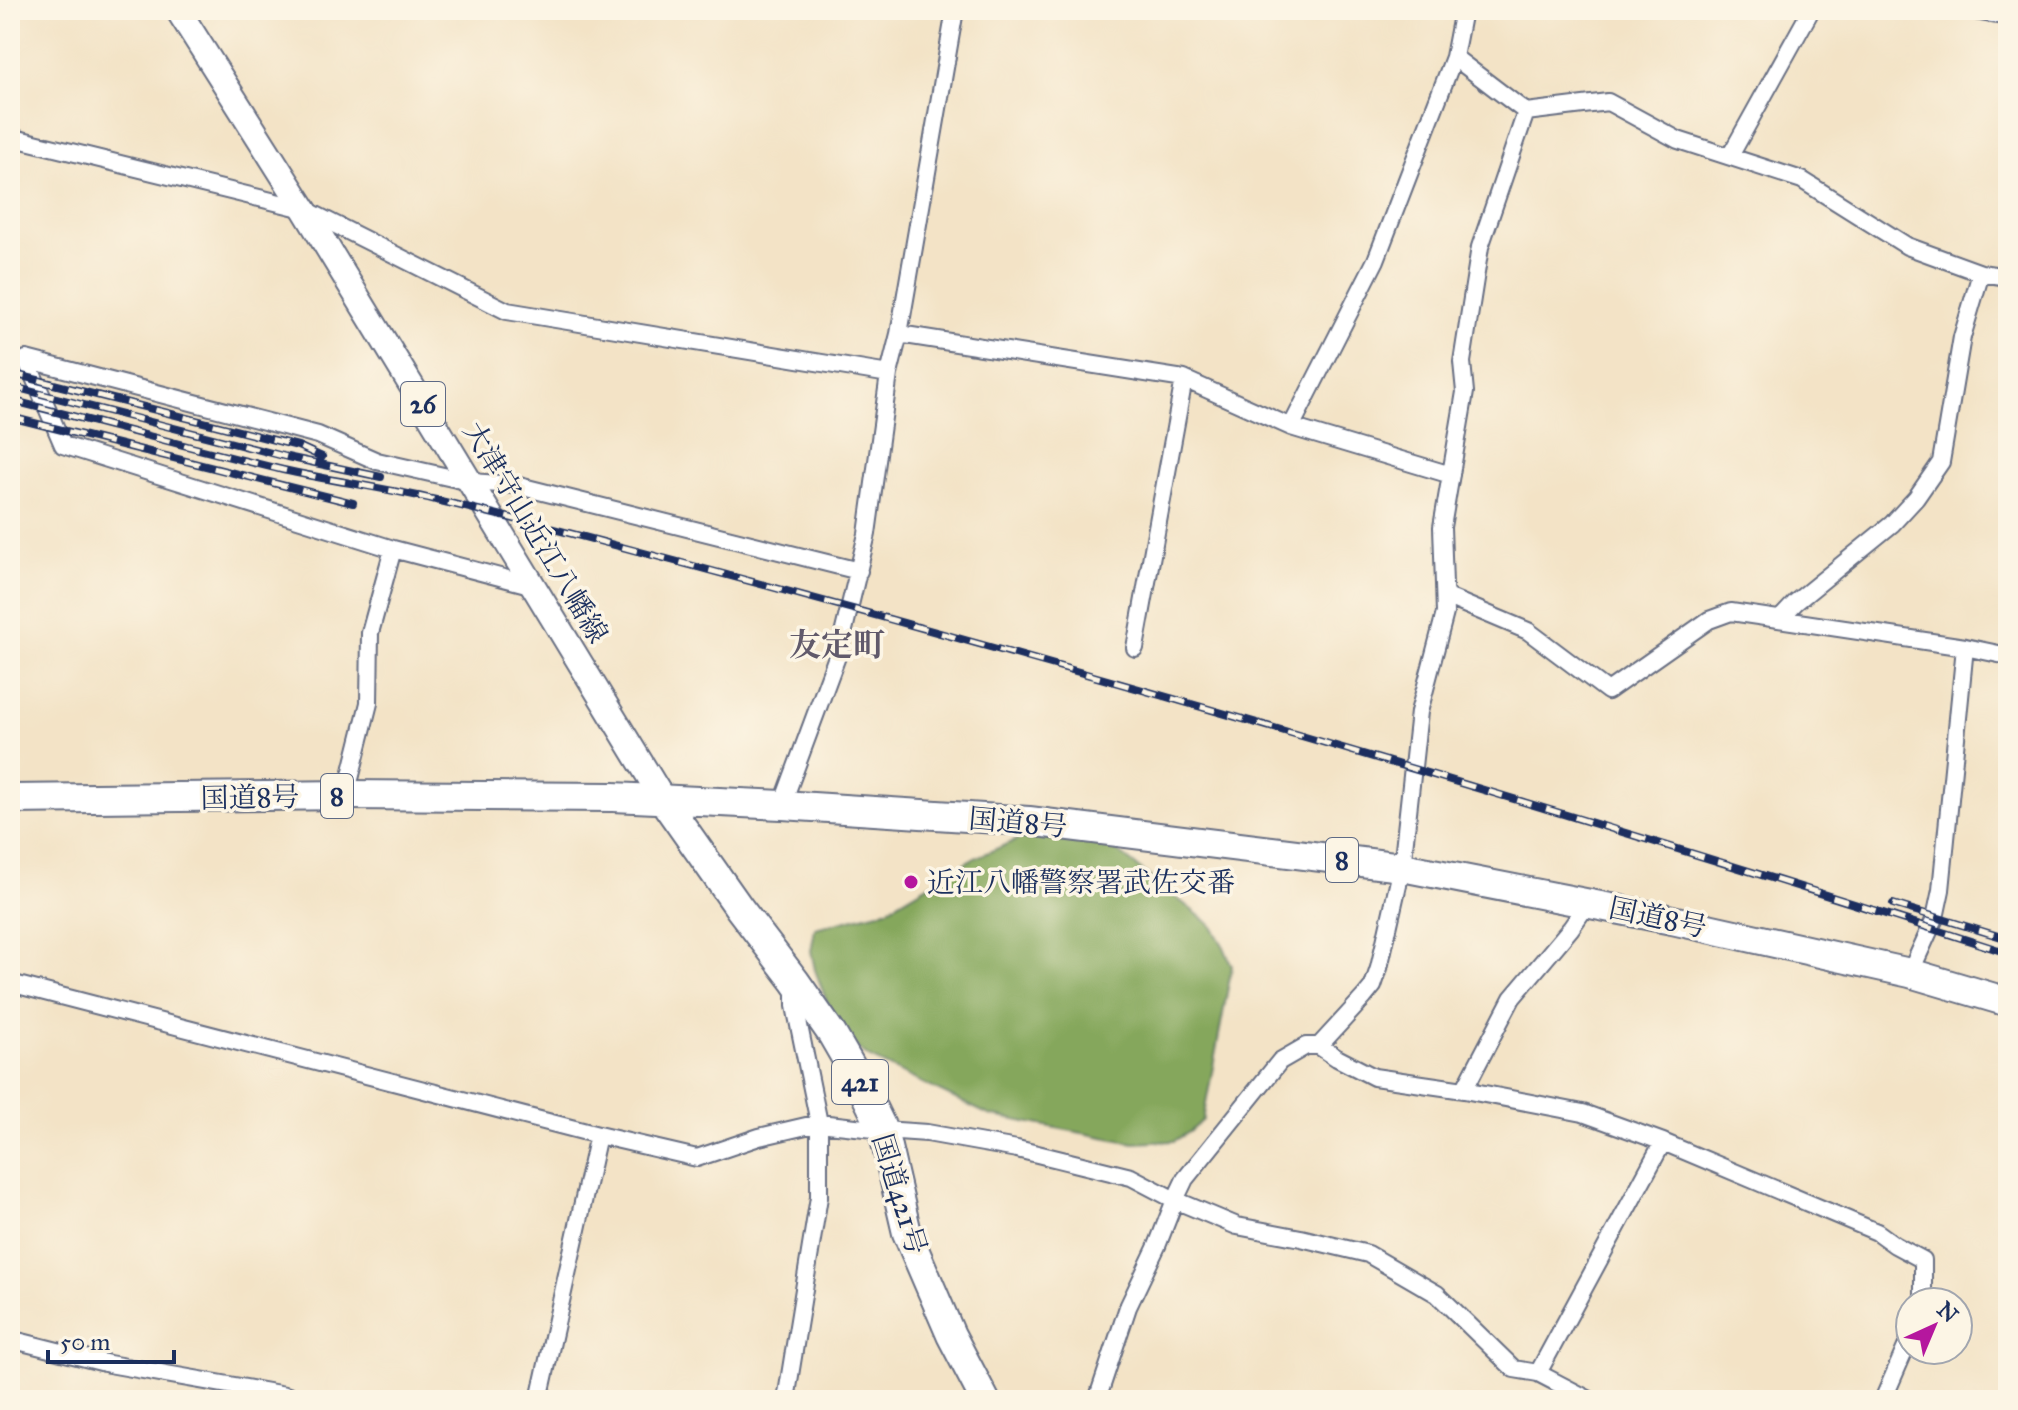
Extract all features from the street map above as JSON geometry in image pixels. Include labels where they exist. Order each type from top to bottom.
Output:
[{"type":"highway","name":"国道8号","points":[[10,799],[346,795],[613,797],[1029,821],[1402,867],[1687,923],[1910,973],[2008,1002]]},
{"type":"highway","name":"国道421号","points":[[664,801],[832,1034],[858,1079],[883,1130],[907,1233],[951,1335],[985,1400]]},
{"type":"main road","name":"大津守山近江八幡線","points":[[178,10],[304,209],[664,801]]},
{"type":"street","points":[[782,805],[839,651],[859,571],[889,374],[899,334],[955,10]]},
{"type":"street","points":[[1291,427],[1376,260],[1454,57],[1463,10]]},
{"type":"street","points":[[1730,156],[1811,10]]},
{"type":"street","points":[[1969,10],[2008,17]]},
{"type":"street","points":[[1454,57],[1526,112],[1608,102],[1678,140],[1802,180],[1907,246],[1981,273],[2008,277]]},
{"type":"street","points":[[1319,1046],[1373,986],[1402,867],[1419,712],[1445,613],[1442,527],[1465,392],[1462,362],[1480,247],[1526,112]]},
{"type":"street","points":[[10,137],[304,209],[507,311],[889,374]]},
{"type":"street","points":[[1780,619],[1796,602],[1892,524],[1916,498],[1941,462],[1962,337],[1981,273]]},
{"type":"street","points":[[899,334],[1184,379],[1291,427],[1451,475]]},
{"type":"street","points":[[534,586],[393,549],[63,445],[26,359],[318,435],[377,461],[470,482],[515,485],[859,571]]},
{"type":"street","points":[[1135,648],[1184,379]]},
{"type":"street","points":[[346,795],[369,703],[370,633],[393,549]]},
{"type":"street","points":[[1445,596],[1528,631],[1608,691],[1709,620],[1731,612],[2008,656]]},
{"type":"street","points":[[1910,973],[1935,918],[1941,890],[1965,647]]},
{"type":"street","points":[[1464,1090],[1512,998],[1588,903]]},
{"type":"street","points":[[786,1400],[819,1197],[819,1123],[795,1006],[795,981]]},
{"type":"street","points":[[10,983],[697,1158],[759,1137],[819,1123],[927,1133],[1017,1149],[1131,1177],[1175,1200],[1237,1226],[1368,1254],[1437,1294],[1514,1369],[1538,1373],[1590,1400]]},
{"type":"street","points":[[1097,1400],[1128,1307],[1185,1179],[1280,1061],[1306,1046],[1319,1046],[1374,1077],[1464,1090],[1583,1113],[1663,1142],[1877,1232],[1923,1260],[1923,1286]]},
{"type":"street","points":[[539,1400],[598,1135]]},
{"type":"street","points":[[1538,1373],[1663,1142]]},
{"type":"street","points":[[10,1339],[109,1364],[299,1400]]},
{"type":"street","points":[[1883,1400],[1898,1366]]},
{"type":"green space","points":[[1041,830],[1081,832],[1112,847],[1211,925],[1224,947],[1232,966],[1203,1120],[1174,1141],[1134,1143],[989,1115],[870,1058],[850,1043],[833,1018],[811,951],[815,928],[886,910],[970,860]]},
{"type":"railway","points":[[10,373],[298,446],[322,457]]},
{"type":"railway","points":[[10,386],[287,457],[381,477]]},
{"type":"railway","points":[[10,400],[283,470],[505,516],[968,641],[1316,740],[2008,953]]},
{"type":"railway","points":[[10,417],[353,503]]},
{"type":"railway","points":[[1893,904],[2008,939]]},
{"type":"place","name":"近江八幡警察署武佐交番","points":[[911,882]]},
{"type":"district","name":"友定町","points":[[837,645]]}]
